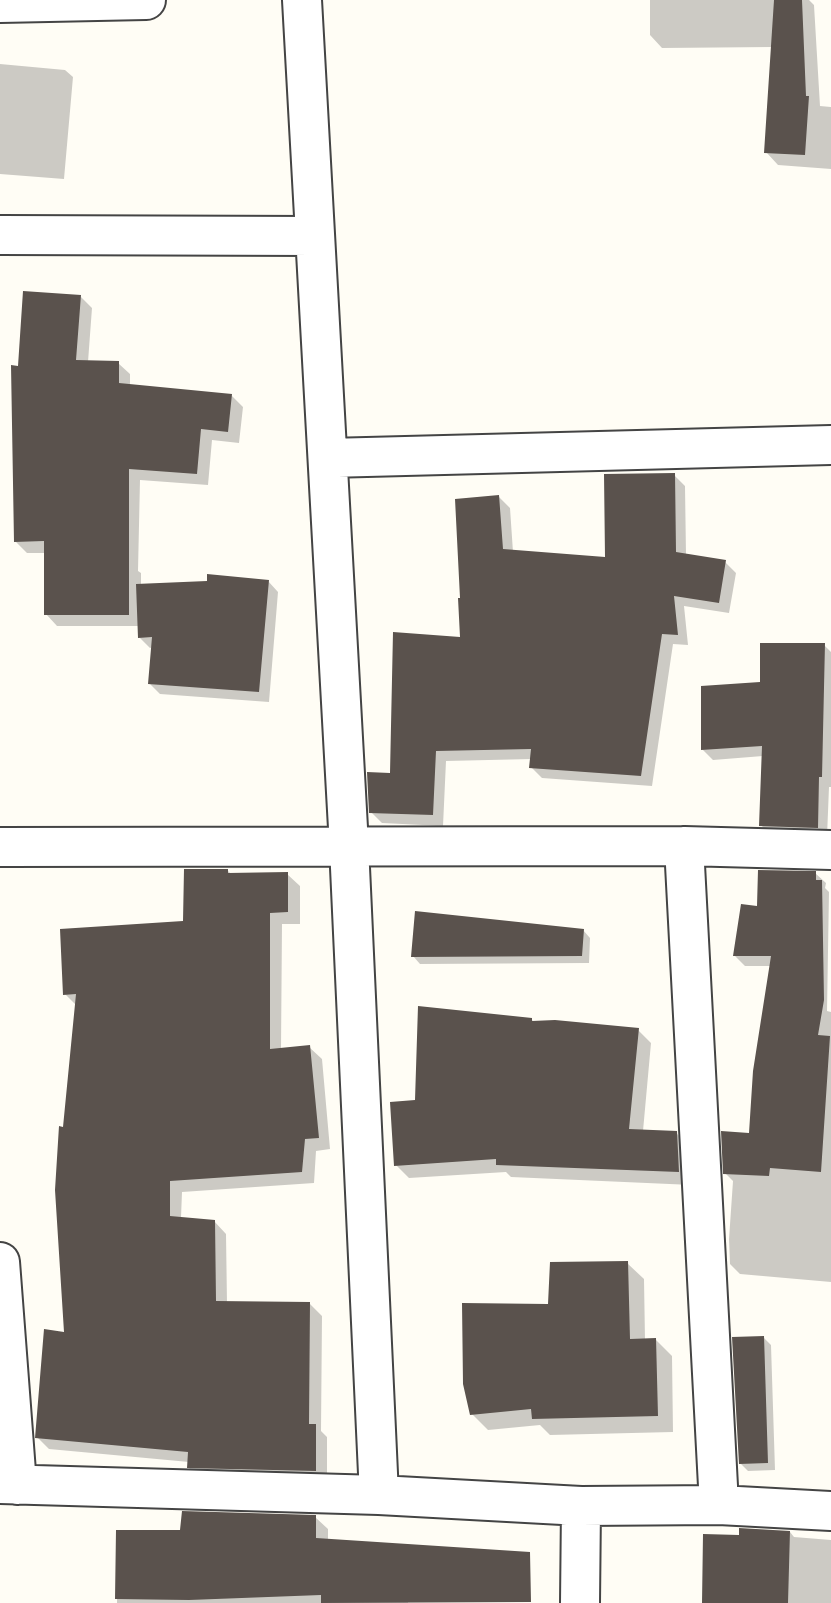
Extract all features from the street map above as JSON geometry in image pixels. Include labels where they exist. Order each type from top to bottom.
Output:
[{"type":"street","points":[[0,3],[146,0]]},
{"type":"street","points":[[302,0],[349,846],[379,1495]]},
{"type":"street","points":[[0,235],[316,236]]},
{"type":"street","points":[[328,458],[831,445]]},
{"type":"street","points":[[684,846],[719,1505]]},
{"type":"street","points":[[0,847],[684,846],[831,850]]},
{"type":"street","points":[[0,1262],[8,1484],[379,1495],[581,1506],[719,1505],[831,1511]]},
{"type":"street","points":[[580,1603],[581,1506]]},
{"type":"building","points":[[774,0],[802,0],[806,96],[809,96],[805,155],[764,153]]},
{"type":"building","points":[[23,291],[81,295],[76,360],[119,361],[119,383],[232,394],[228,432],[201,429],[197,474],[129,469],[129,615],[44,615],[44,541],[14,542],[11,365],[18,366]]},
{"type":"building","points":[[675,473],[676,552],[726,560],[719,603],[674,596],[678,635],[662,634],[641,776],[529,768],[531,749],[436,751],[433,815],[369,813],[367,772],[390,773],[393,632],[460,637],[455,499],[499,495],[503,549],[605,557],[604,474]]},
{"type":"building","points":[[207,574],[269,580],[259,692],[148,684],[152,637],[138,638],[136,584],[207,581]]},
{"type":"building","points":[[760,643],[825,643],[818,828],[759,826],[762,746],[701,750],[701,686],[760,682]]},
{"type":"building","points":[[184,869],[228,869],[228,873],[288,872],[288,912],[270,913],[270,1049],[310,1045],[319,1138],[305,1139],[302,1172],[170,1181],[170,1216],[215,1220],[216,1301],[310,1302],[309,1424],[316,1424],[316,1471],[187,1468],[188,1452],[35,1438],[44,1329],[64,1332],[55,1190],[59,1126],[63,1127],[76,994],[63,995],[60,929],[183,921]]},
{"type":"building","points":[[758,870],[816,871],[816,880],[822,880],[824,1000],[818,1035],[830,1036],[821,1172],[770,1168],[769,1176],[723,1174],[721,1131],[749,1133],[753,1071],[771,956],[733,956],[741,904],[757,906]]},
{"type":"building","points":[[415,911],[584,929],[582,956],[411,957]]},
{"type":"building","points":[[418,1006],[532,1018],[532,1021],[555,1020],[639,1028],[629,1129],[677,1131],[679,1172],[496,1165],[496,1159],[394,1166],[390,1102],[415,1100]]},
{"type":"building","points":[[628,1261],[630,1339],[656,1338],[658,1416],[532,1419],[531,1409],[470,1415],[463,1384],[462,1303],[548,1304],[550,1262]]},
{"type":"building","points":[[764,1336],[768,1463],[739,1464],[732,1337]]},
{"type":"building","points":[[182,1511],[316,1515],[316,1538],[530,1552],[531,1602],[321,1603],[321,1595],[189,1600],[115,1599],[116,1530],[180,1530]]},
{"type":"building","points":[[739,1528],[790,1531],[788,1603],[702,1603],[703,1534],[739,1535]]}]
